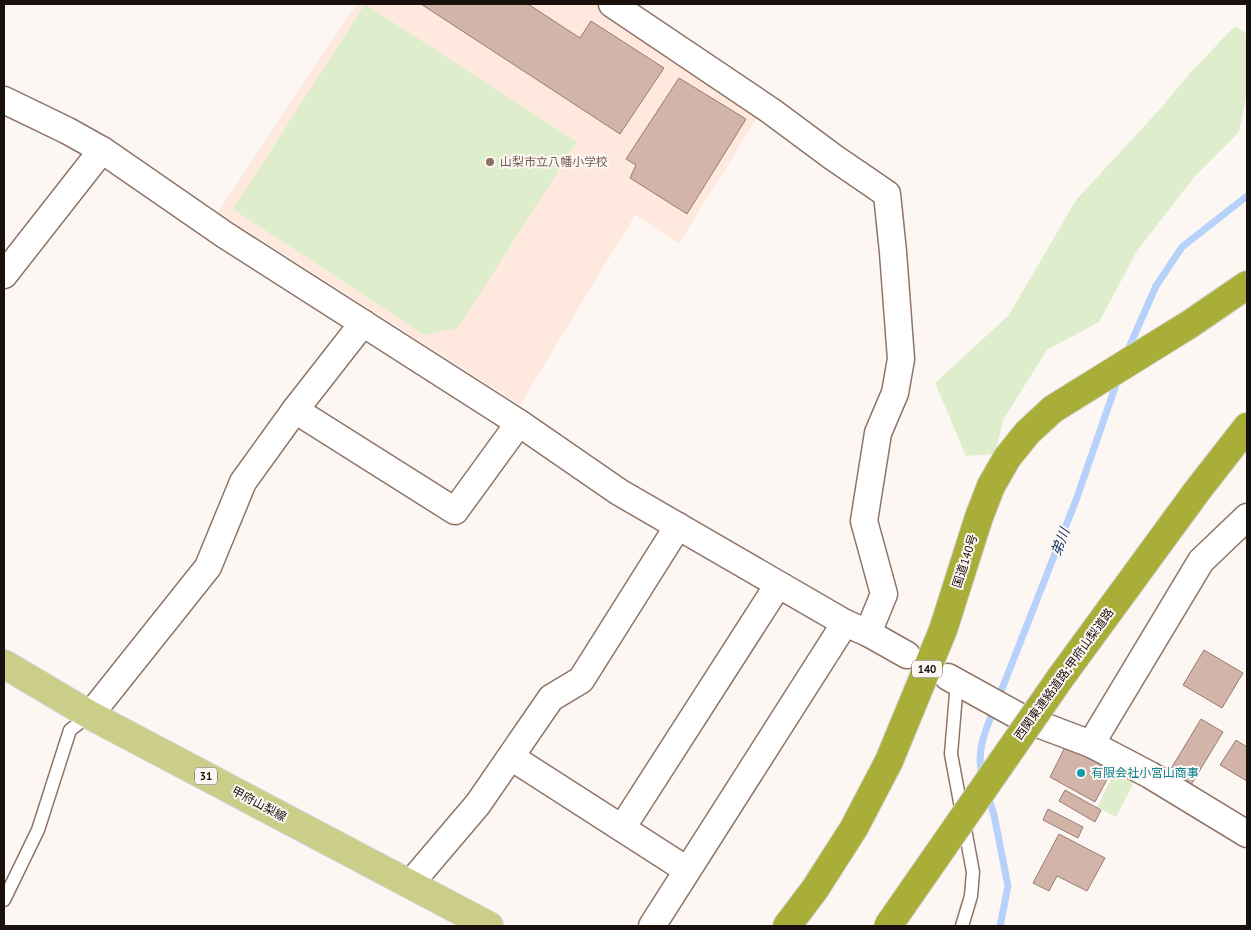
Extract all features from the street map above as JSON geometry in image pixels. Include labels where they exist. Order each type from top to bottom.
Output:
[{"type":"highway","name":"国道140号","points":[[786,926],[815,889],[854,828],[889,762],[943,630],[979,517],[991,486],[1007,458],[1027,433],[1054,409],[1190,324],[1247,285]]},
{"type":"highway","name":"西関東連絡道路;甲府山梨道路","points":[[888,926],[1061,677],[1247,427]]},
{"type":"main road","name":"甲府山梨線","points":[[4,664],[90,715],[489,926]]},
{"type":"street","points":[[612,4],[771,111],[887,194],[901,359],[895,393],[878,433],[864,521],[884,594],[868,633]]},
{"type":"street","points":[[4,100],[102,150],[225,236],[519,423],[619,492],[845,623],[868,633],[907,655]]},
{"type":"street","points":[[4,276],[102,150]]},
{"type":"street","points":[[90,715],[208,567],[243,482],[295,410],[362,323]]},
{"type":"street","points":[[295,410],[455,511],[519,423]]},
{"type":"street","points":[[1091,744],[1201,561],[1247,517]]},
{"type":"street","points":[[410,884],[478,804],[551,698],[581,680],[678,526]]},
{"type":"street","points":[[622,828],[778,585]]},
{"type":"street","points":[[652,926],[845,623]]},
{"type":"street","points":[[960,683],[1022,718],[1091,744],[1150,775],[1247,834]]},
{"type":"street","points":[[511,757],[688,870]]},
{"type":"lane","points":[[960,683],[951,754],[973,872],[971,896],[962,926]]},
{"type":"lane","points":[[4,900],[38,830],[70,730],[90,715]]},
{"type":"shaded area","name":"山梨市立八幡小学校","points":[[356,4],[598,4],[760,113],[679,243],[635,215],[520,405],[218,212]]},
{"type":"green space","points":[[365,4],[577,142],[458,328],[424,335],[233,209]]},
{"type":"green space","points":[[1235,26],[1247,34],[1247,93],[1239,132],[1195,176],[1137,251],[1099,322],[1047,350],[1003,420],[995,454],[966,456],[935,383],[1009,315],[1076,200],[1160,109],[1190,73]]},
{"type":"green space","points":[[1116,769],[1135,780],[1116,817],[1097,807]]},
{"type":"building","points":[[421,4],[528,4],[580,38],[591,21],[664,68],[620,134]]},
{"type":"building","points":[[679,78],[746,119],[687,214],[630,178],[636,165],[626,159]]},
{"type":"building","points":[[1204,650],[1243,673],[1222,708],[1183,685]]},
{"type":"building","points":[[1201,719],[1223,732],[1188,790],[1166,777]]},
{"type":"building","points":[[1236,740],[1247,747],[1247,781],[1220,765]]},
{"type":"building","name":"有限会社小宮山商事","points":[[1066,745],[1112,770],[1095,802],[1050,777]]},
{"type":"building","points":[[1065,790],[1101,810],[1095,822],[1059,801]]},
{"type":"building","points":[[1048,809],[1083,827],[1078,838],[1043,820]]},
{"type":"building","points":[[1059,834],[1105,858],[1087,891],[1057,876],[1049,891],[1033,883]]},
{"type":"waterway","name":"弟川","points":[[1127,352],[1156,286],[1182,247],[1247,196]]},
{"type":"waterway","name":"弟川","points":[[998,699],[1076,500],[1118,379]]},
{"type":"waterway","name":"弟川","points":[[983,778],[980,760],[982,743],[994,709]]},
{"type":"waterway","name":"弟川","points":[[988,795],[994,815],[1008,886],[1000,926]]},
{"type":"place","name":"山梨市立八幡小学校","points":[[490,162]]},
{"type":"place","name":"有限会社小宮山商事","points":[[1081,773]]}]
